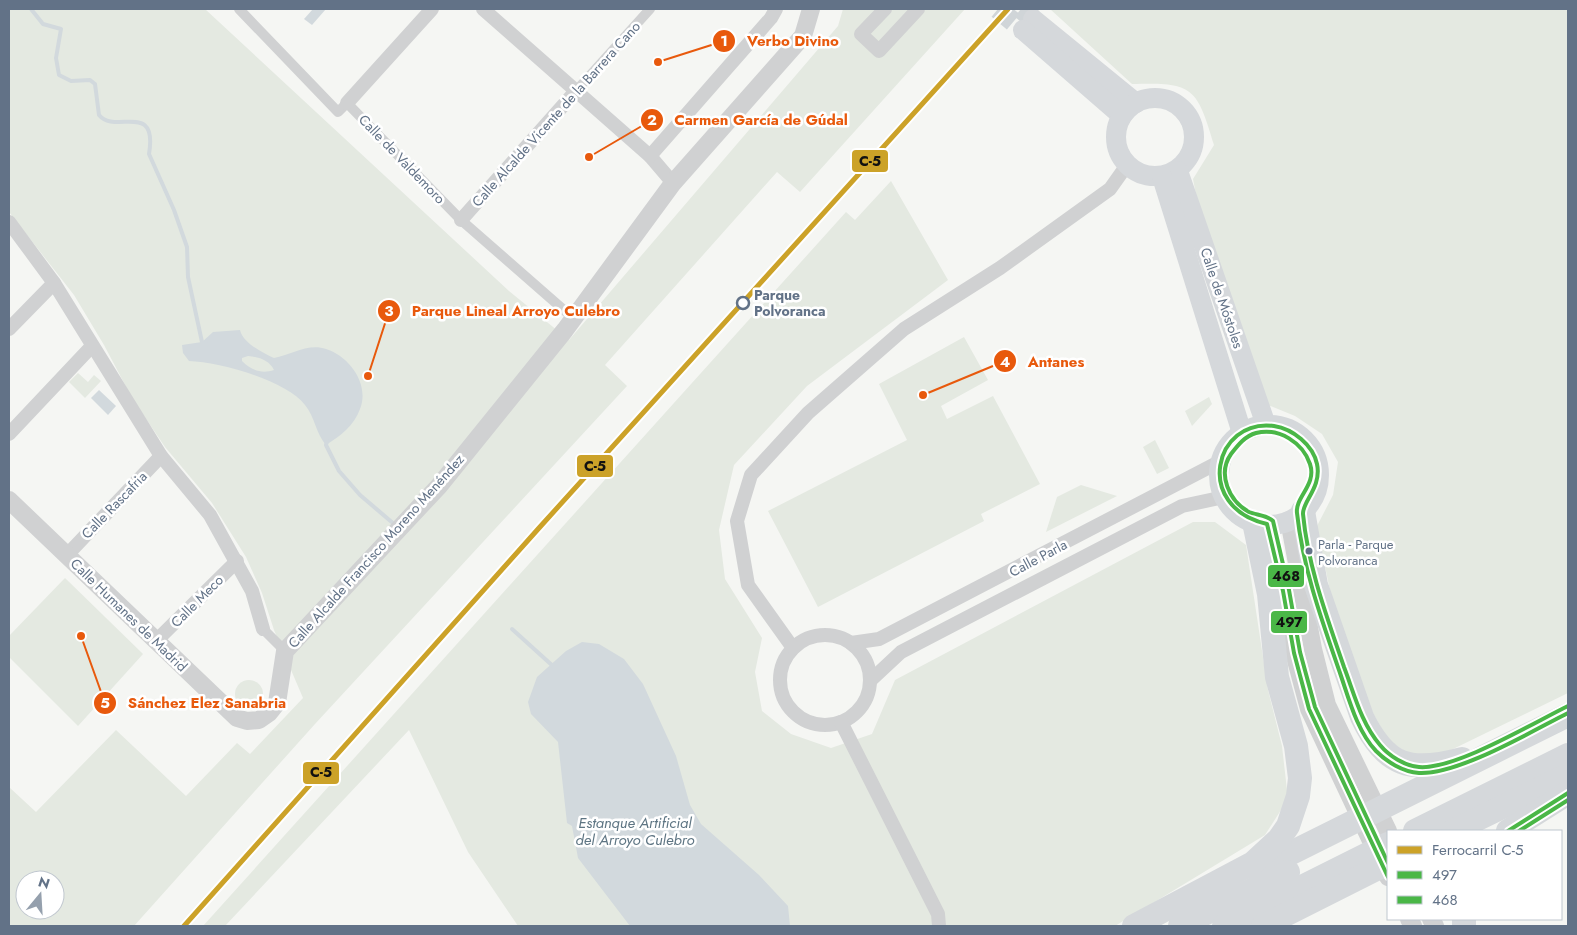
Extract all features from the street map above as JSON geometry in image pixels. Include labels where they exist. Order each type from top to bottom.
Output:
[{"type":"highway","points":[[1296,516],[1316,585],[1362,717],[1380,746],[1392,757],[1406,764],[1420,767],[1461,759],[1568,706]]},
{"type":"highway","points":[[1134,926],[1253,863],[1279,839],[1288,826],[1298,796],[1300,778],[1296,746],[1277,677],[1260,523]]},
{"type":"highway","points":[[1409,819],[1568,716]]},
{"type":"highway","points":[[1389,830],[1568,733]]},
{"type":"highway","points":[[1409,819],[1568,755]]},
{"type":"highway","points":[[1455,830],[1568,775]]},
{"type":"highway","points":[[1510,830],[1568,793]]},
{"type":"highway","points":[[1224,926],[1387,831]]},
{"type":"highway","points":[[1143,926],[1342,856],[1387,844]]},
{"type":"highway","points":[[1263,926],[1342,856]]},
{"type":"highway","points":[[1180,926],[1342,856],[1387,863]]},
{"type":"main road","points":[[1028,24],[1129,110]]},
{"type":"main road","points":[[1149,98],[1162,98],[1175,103],[1186,111],[1192,123],[1194,143],[1187,161],[1170,174],[1149,177],[1137,173],[1127,165],[1120,154],[1116,142],[1117,128],[1129,110],[1149,98]]},
{"type":"main road","name":"Calle de Móstoles","points":[[1170,174],[1266,425]]},
{"type":"main road","name":"Calle de Móstoles","points":[[1170,174],[1242,433]]},
{"type":"main road","points":[[1266,425],[1281,426],[1295,432],[1307,442],[1315,455],[1319,470],[1318,485],[1312,500],[1296,516],[1260,523],[1242,517],[1224,497],[1220,486],[1221,461],[1232,440],[1242,433],[1266,425]]},
{"type":"street","name":"Calle de Valdemoro","points":[[240,9],[338,112],[347,104],[461,220],[573,318]]},
{"type":"street","points":[[347,104],[432,9]]},
{"type":"street","points":[[483,9],[650,156],[673,183]]},
{"type":"street","name":"Calle Alcalde Vicente de la Barrera Cano","points":[[461,220],[650,9]]},
{"type":"street","name":"Calle Alcalde Francisco Moreno Menéndez","points":[[276,703],[285,651],[439,486],[573,318],[673,183],[802,36],[811,9]]},
{"type":"street","points":[[885,9],[861,34],[879,51],[918,9]]},
{"type":"street","points":[[650,156],[769,12]]},
{"type":"street","points":[[793,648],[748,584],[737,521],[751,475],[808,412],[904,329],[1000,268],[1110,189],[1127,165]]},
{"type":"street","points":[[9,222],[54,283],[162,456],[210,515],[237,560],[252,590],[263,629],[285,651]]},
{"type":"street","points":[[9,329],[54,283]]},
{"type":"street","points":[[9,434],[92,346]]},
{"type":"street","name":"Calle Rascafria","points":[[68,555],[162,456]]},
{"type":"street","name":"Calle Parla","points":[[850,643],[879,639],[1021,567],[1221,461]]},
{"type":"street","name":"Calle Parla","points":[[871,680],[900,652],[1182,506],[1224,497]]},
{"type":"street","name":"Calle Humanes de Madrid","points":[[9,500],[237,718],[247,721],[259,720],[269,713],[276,703]]},
{"type":"street","points":[[1296,516],[1312,649],[1327,705],[1388,830]]},
{"type":"street","points":[[1260,523],[1283,591],[1294,652],[1309,709],[1387,875]]},
{"type":"street","name":"Calle Meco","points":[[156,641],[237,560]]},
{"type":"street","points":[[821,635],[836,636],[850,643],[861,653],[868,665],[871,680],[862,706],[853,716],[841,722],[826,725],[811,723],[798,716],[788,704],[781,690],[780,675],[784,661],[793,648],[806,640],[821,635]]},
{"type":"street","points":[[841,722],[938,914],[938,926]]},
{"type":"shaded area","points":[[9,9],[205,9],[509,291],[569,340],[838,26],[843,9],[965,9],[800,192],[777,172],[605,365],[627,386],[315,724],[134,926],[9,926],[9,787],[36,812],[116,730],[186,796],[237,743],[250,754],[303,698],[246,557],[212,503],[165,447],[132,398],[104,345],[74,295],[9,212]]},
{"type":"shaded area","points":[[1050,9],[1568,9],[1568,693],[1449,751],[1413,757],[1387,739],[1370,707],[1335,616],[1317,526],[1333,495],[1338,462],[1322,434],[1295,416],[1268,405],[1197,200],[1193,179],[1214,145],[1203,111],[1190,92],[1180,87],[1132,84]]},
{"type":"shaded area","points":[[891,181],[948,280],[807,386],[734,465],[719,530],[725,579],[762,638],[755,672],[762,711],[791,734],[831,748],[872,734],[895,680],[1193,522],[1215,522],[1246,545],[1268,690],[1282,746],[1288,799],[1265,835],[1115,926],[518,926],[468,852],[409,730],[225,926],[203,926],[846,212],[855,220]]},
{"type":"shaded area","points":[[964,337],[988,380],[941,406],[947,419],[993,396],[1040,484],[981,514],[984,521],[818,607],[768,511],[907,440],[879,384]]},
{"type":"shaded area","points":[[78,373],[88,382],[94,375],[101,381],[85,398],[69,382]]},
{"type":"shaded area","points":[[1209,397],[1212,404],[1192,426],[1185,411]]},
{"type":"shaded area","points":[[1155,440],[1169,468],[1157,474],[1143,447]]},
{"type":"shaded area","points":[[1081,485],[1117,496],[1046,532],[1057,497]]},
{"type":"shaded area","points":[[65,578],[143,654],[78,726],[9,657],[9,636]]},
{"type":"shaded area","points":[[249,680],[259,684],[263,694],[259,704],[249,708],[239,704],[235,694],[239,684]]},
{"type":"water","points":[[313,9],[326,9],[312,25],[304,19]]},
{"type":"water","points":[[240,330],[249,343],[274,358],[313,347],[326,349],[342,358],[350,364],[355,372],[362,390],[360,409],[354,421],[326,445],[305,405],[296,396],[283,388],[268,380],[234,369],[189,361],[183,353],[182,345],[202,342],[213,332]],"holes":[[[248,356],[266,361],[274,370],[257,371],[242,361],[242,358]]]},
{"type":"water","points":[[99,390],[116,406],[108,415],[91,398]]},
{"type":"water","name":"Estanque Artificial del Arroyo Culebro","points":[[582,642],[599,644],[624,659],[643,684],[676,756],[690,805],[701,824],[759,875],[788,906],[790,926],[630,926],[578,858],[572,826],[567,823],[558,742],[531,714],[528,702],[537,677],[566,651]]},
{"type":"waterway","points":[[31,9],[43,24],[61,29],[56,58],[59,75],[71,81],[90,80],[95,84],[99,115],[106,120],[141,123],[147,128],[150,138],[149,154],[174,210],[187,247],[188,277],[202,342],[207,345]]},
{"type":"waterway","points":[[327,441],[326,445],[339,471],[360,495],[394,524]]},
{"type":"waterway","points":[[512,629],[554,667]]},
{"type":"tunnel","points":[[998,9],[1023,30]]},
{"type":"tunnel","points":[[1021,9],[1033,19]]},
{"type":"rail line","name":"C-5","points":[[184,926],[539,528],[1008,9]]},
{"type":"transit line","name":"497","points":[[1387,875],[1309,709],[1294,653],[1283,591],[1267,524],[1244,515],[1228,500],[1221,483],[1220,466],[1226,449],[1237,436],[1253,427],[1274,426],[1295,434],[1307,444],[1315,457],[1318,472],[1317,480],[1305,504],[1303,514],[1309,553],[1319,592],[1359,708],[1373,736],[1388,753],[1398,760],[1414,766],[1434,766],[1473,754],[1568,706]]},
{"type":"transit line","name":"468","points":[[1387,861],[1315,707],[1300,652],[1289,590],[1273,521],[1265,516],[1249,512],[1242,507],[1227,486],[1225,478],[1227,462],[1231,454],[1245,439],[1252,434],[1273,432],[1289,438],[1307,456],[1310,464],[1311,478],[1299,502],[1297,513],[1308,575],[1354,714],[1369,743],[1380,755],[1390,763],[1407,771],[1419,773],[1435,772],[1474,760],[1568,713]]},
{"type":"transit line","name":"497","points":[[1510,830],[1568,793]]},
{"type":"transit line","name":"468","points":[[1521,830],[1568,800]]},
{"type":"place","name":"Verbo Divino","points":[[658,62]]},
{"type":"place","name":"Carmen García de Gúdal","points":[[589,157]]},
{"type":"place","name":"Parque Polvoranca","points":[[743,303]]},
{"type":"place","name":"Parque Lineal Arroyo Culebro","points":[[368,376]]},
{"type":"place","name":"Antanes","points":[[923,395]]},
{"type":"place","name":"Parla - Parque Polvoranca","points":[[1309,551]]},
{"type":"place","name":"Sánchez Elez Sanabria","points":[[81,636]]}]
